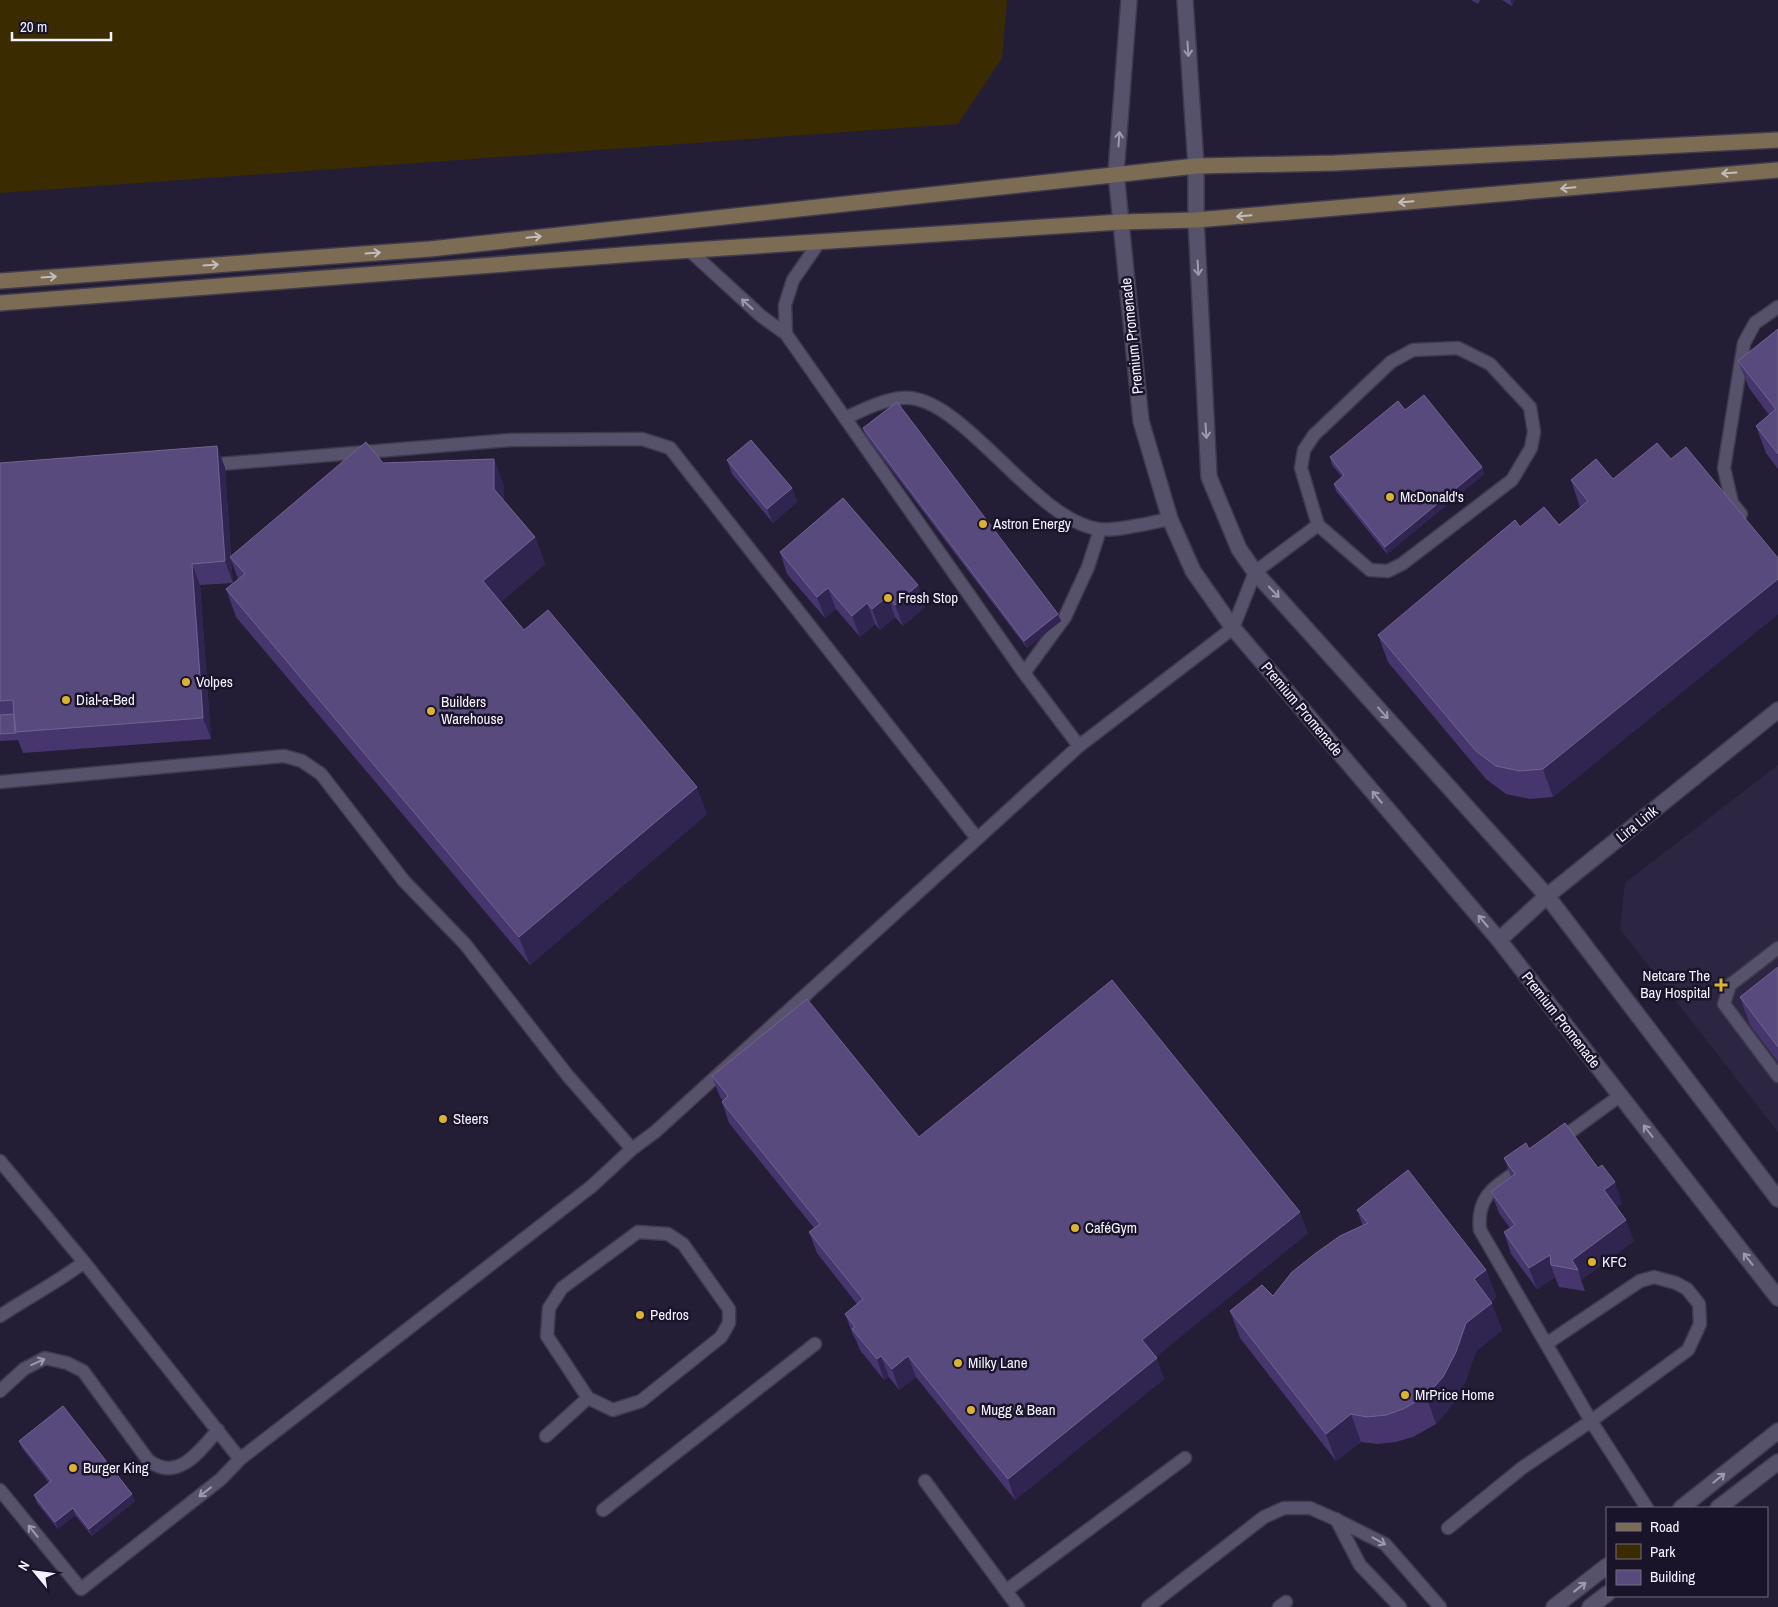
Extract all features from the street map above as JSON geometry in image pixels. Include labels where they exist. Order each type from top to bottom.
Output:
[{"type":"street","name":"Premium Promenade","points":[[1129,0],[1116,174],[1141,421],[1170,519],[1193,571],[1233,628],[1499,940],[1778,1298]]},
{"type":"street","points":[[1185,0],[1196,166],[1196,220],[1209,477],[1239,549],[1255,572],[1547,896],[1778,1198]]},
{"type":"street","points":[[0,281],[430,248],[1196,166],[1335,163],[1778,140]]},
{"type":"street","points":[[0,303],[689,250],[1120,222],[1196,220],[1778,170]]},
{"type":"street","name":"Lira Link","points":[[1499,940],[1547,896],[1778,710]]},
{"type":"street","points":[[1682,1507],[1778,1431]]},
{"type":"street","points":[[1719,1507],[1778,1462]]},
{"type":"street","points":[[1554,1607],[1606,1567]]},
{"type":"street","points":[[1590,1607],[1606,1595]]},
{"type":"lane","points":[[786,334],[784,305],[793,280],[820,241]]},
{"type":"lane","points":[[689,250],[754,310],[786,334],[1024,673],[1079,746]]},
{"type":"lane","points":[[1749,523],[1732,502],[1724,468],[1744,343],[1755,323],[1778,307]]},
{"type":"lane","points":[[1458,348],[1490,364],[1530,407],[1534,432],[1531,448],[1512,480],[1402,564],[1388,570],[1370,570],[1318,525],[1301,468],[1304,450],[1314,435],[1391,362],[1413,350],[1458,348]]},
{"type":"lane","points":[[845,418],[885,401],[903,398],[918,399],[940,409],[987,448],[1057,512],[1082,524],[1100,530],[1170,519]]},
{"type":"lane","points":[[196,466],[511,440],[642,438],[662,444],[670,448],[717,506],[976,837]]},
{"type":"lane","points":[[0,1490],[81,1589],[221,1479],[240,1459],[592,1186],[632,1149],[655,1132],[976,837],[1079,746],[1233,628],[1255,572],[1318,525]]},
{"type":"lane","points":[[1024,673],[1065,617],[1088,567],[1100,530]]},
{"type":"lane","points":[[0,782],[284,756],[302,761],[321,774],[404,881],[465,944],[568,1076],[632,1149]]},
{"type":"lane","points":[[1778,948],[1730,985],[1724,1004],[1778,1076]]},
{"type":"lane","points":[[1550,1147],[1621,1095]]},
{"type":"lane","points":[[1534,1158],[1485,1196],[1478,1215],[1480,1230],[1591,1421],[1646,1507]]},
{"type":"lane","points":[[0,1161],[84,1262],[240,1459]]},
{"type":"lane","points":[[638,1232],[668,1234],[683,1244],[729,1309],[729,1323],[721,1337],[640,1401],[612,1410],[588,1398],[547,1336],[549,1308],[562,1288],[638,1232]]},
{"type":"lane","points":[[0,1316],[28,1296],[59,1281],[84,1262]]},
{"type":"lane","points":[[1448,1528],[1522,1468],[1591,1421],[1688,1350],[1700,1324],[1698,1304],[1687,1289],[1676,1283],[1654,1277],[1640,1281],[1546,1344]]},
{"type":"lane","points":[[603,1510],[815,1344]]},
{"type":"lane","points":[[0,1391],[24,1369],[45,1358],[68,1364],[83,1371],[148,1460],[159,1468],[166,1470],[173,1469],[196,1455],[218,1430]]},
{"type":"lane","points":[[546,1436],[588,1398]]},
{"type":"lane","points":[[1007,1590],[1185,1458]]},
{"type":"lane","points":[[925,1482],[1018,1607]]},
{"type":"lane","points":[[1148,1607],[1264,1517],[1284,1508],[1310,1508],[1385,1544],[1440,1607]]},
{"type":"lane","points":[[1336,1519],[1360,1565],[1400,1607]]},
{"type":"shaded area","name":"Netcare The Bay Hospital","points":[[1778,765],[1778,1132],[1620,929],[1625,883]]},
{"type":"green space","points":[[0,0],[1007,0],[1002,58],[958,124],[0,193]]},
{"type":"building","points":[[1778,329],[1778,454],[1756,426],[1776,409],[1738,361]]},
{"type":"building","points":[[1424,395],[1482,467],[1385,547],[1334,484],[1344,475],[1330,457],[1398,401],[1405,410]]},
{"type":"building","points":[[897,402],[1058,614],[1024,641],[863,428]]},
{"type":"building","points":[[751,440],[792,488],[767,509],[727,460]]},
{"type":"building","points":[[366,442],[383,463],[494,459],[494,489],[535,537],[483,581],[524,630],[548,610],[697,787],[519,937],[226,589],[245,574],[230,557]]},
{"type":"building","points":[[1657,443],[1671,459],[1686,447],[1778,558],[1778,579],[1543,769],[1520,771],[1496,766],[1476,751],[1378,635],[1515,520],[1520,527],[1544,507],[1559,525],[1588,501],[1571,480],[1596,459],[1613,479]]},
{"type":"building","points":[[217,446],[225,561],[192,564],[203,718],[15,732],[13,700],[0,701],[0,463]]},
{"type":"building","points":[[843,498],[918,585],[895,605],[888,596],[872,609],[867,603],[852,616],[828,588],[817,597],[780,552]]},
{"type":"building","points":[[14,714],[16,733],[0,734],[0,715]]},
{"type":"building","points":[[1778,967],[1778,1047],[1740,997]]},
{"type":"building","points":[[1112,980],[1300,1212],[1142,1340],[1157,1358],[1008,1479],[908,1356],[892,1369],[881,1356],[877,1359],[852,1329],[855,1327],[845,1314],[863,1299],[809,1232],[820,1224],[722,1102],[728,1096],[712,1076],[807,999],[919,1137]]},
{"type":"building","points":[[1565,1123],[1598,1168],[1602,1165],[1615,1182],[1604,1190],[1626,1220],[1572,1260],[1578,1270],[1551,1265],[1550,1255],[1529,1268],[1504,1232],[1515,1225],[1491,1192],[1515,1174],[1504,1158],[1526,1143],[1529,1149]]},
{"type":"building","points":[[1408,1170],[1486,1270],[1474,1279],[1492,1303],[1466,1323],[1456,1352],[1443,1377],[1426,1396],[1403,1409],[1386,1415],[1367,1417],[1351,1414],[1326,1434],[1230,1311],[1262,1285],[1273,1296],[1292,1272],[1316,1253],[1340,1236],[1368,1223],[1357,1210]]},
{"type":"building","name":"Burger King","points":[[63,1406],[132,1494],[89,1529],[73,1508],[55,1522],[34,1495],[51,1481],[19,1441]]},
{"type":"place","name":"McDonald's","points":[[1390,497]]},
{"type":"place","name":"Astron Energy","points":[[983,524]]},
{"type":"place","name":"Fresh Stop","points":[[888,598]]},
{"type":"place","name":"Volpes","points":[[186,682]]},
{"type":"place","name":"Dial-a-Bed","points":[[66,700]]},
{"type":"place","name":"Builders Warehouse","points":[[431,711]]},
{"type":"place","name":"Netcare The Bay Hospital","points":[[1721,985]]},
{"type":"place","name":"Steers","points":[[443,1119]]},
{"type":"place","name":"CaféGym","points":[[1075,1228]]},
{"type":"place","name":"KFC","points":[[1592,1262]]},
{"type":"place","name":"Pedros","points":[[640,1315]]},
{"type":"place","name":"Milky Lane","points":[[958,1363]]},
{"type":"place","name":"MrPrice Home","points":[[1405,1395]]},
{"type":"place","name":"Mugg & Bean","points":[[971,1410]]},
{"type":"place","name":"Burger King","points":[[73,1468]]}]
